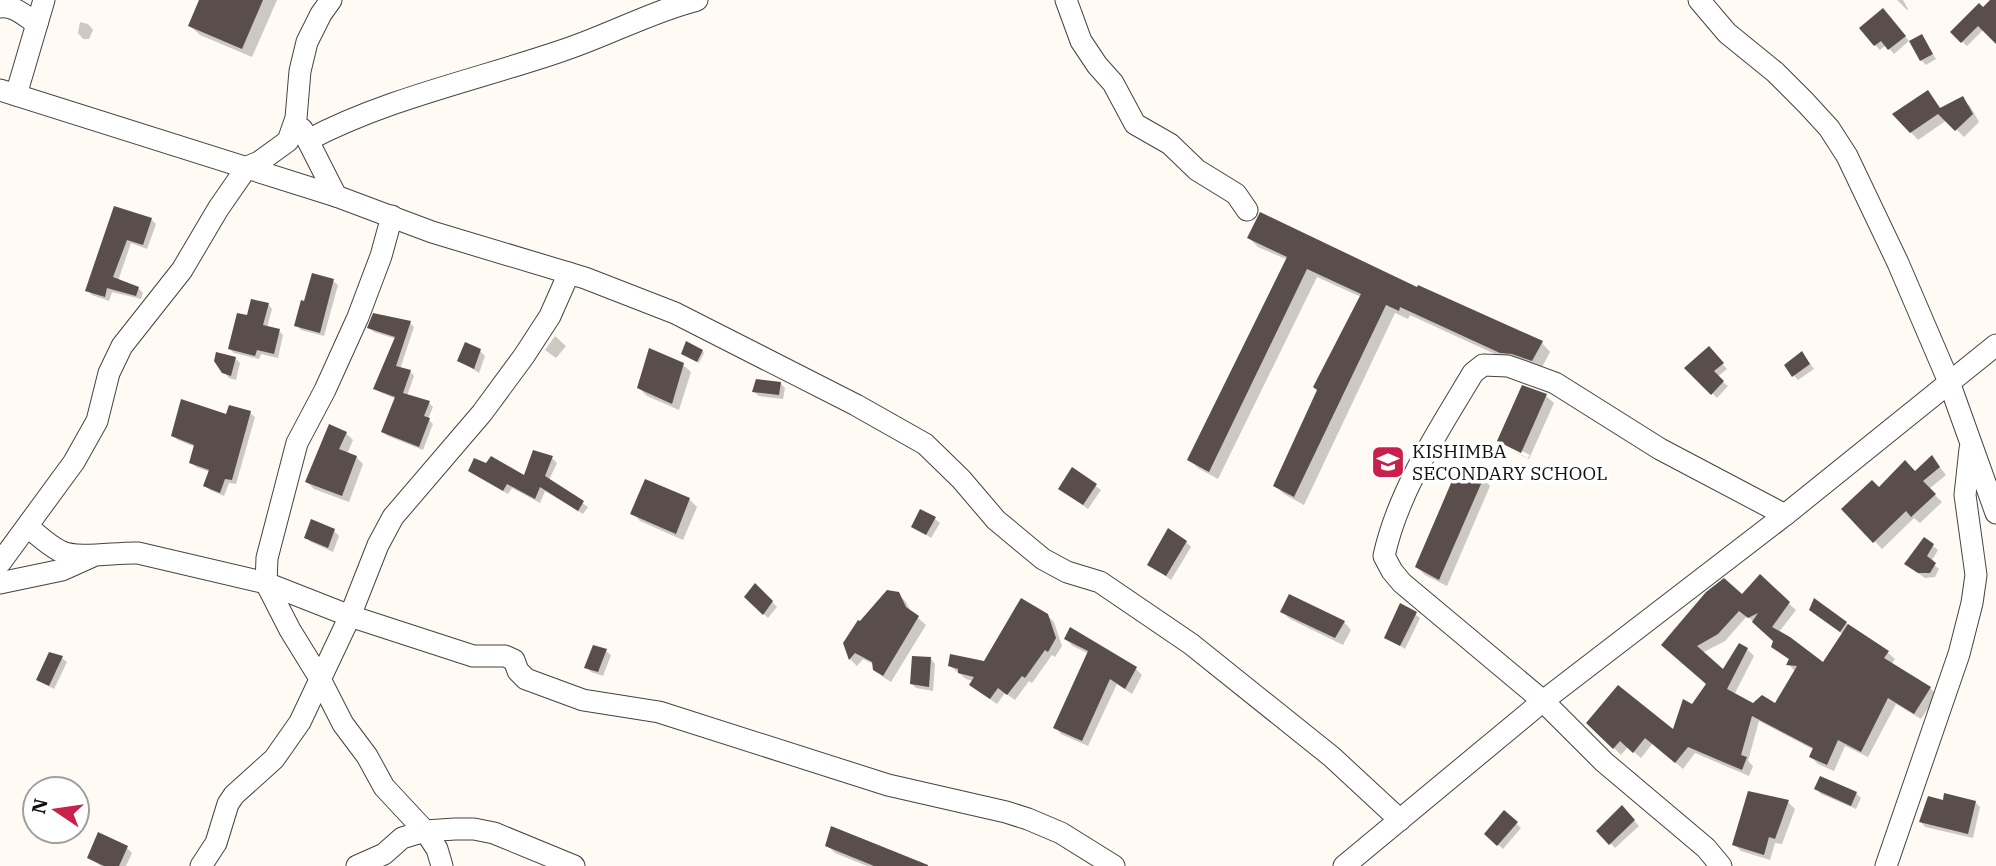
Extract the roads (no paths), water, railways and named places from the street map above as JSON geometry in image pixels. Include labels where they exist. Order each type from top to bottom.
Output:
[{"type":"street","points":[[44,0],[23,77],[8,92],[247,167],[445,236],[569,273],[675,313],[914,437],[925,444],[961,479],[996,520],[1043,559],[1068,572],[1100,582],[1191,644],[1332,757],[1400,820]]},
{"type":"street","points":[[0,563],[74,463],[97,421],[109,373],[122,346],[189,261],[218,209],[247,167],[259,162],[288,141],[296,118],[300,71],[307,42],[331,0]]},
{"type":"street","points":[[308,140],[333,127],[434,88],[537,60],[592,41],[671,4],[697,0]]},
{"type":"street","points":[[1066,0],[1081,41],[1113,83],[1135,124],[1170,144],[1197,170],[1236,194],[1247,210]]},
{"type":"street","points":[[1699,0],[1727,33],[1775,72],[1806,103],[1829,128],[1841,147],[1898,262],[1949,382],[1996,513]]},
{"type":"street","points":[[0,7],[15,9],[37,24]]},
{"type":"street","points":[[296,118],[335,196]]},
{"type":"street","points":[[392,216],[381,256],[358,317],[325,390],[297,443],[267,558],[266,583],[343,724],[367,756],[384,787],[425,831],[437,849],[442,866]]},
{"type":"street","points":[[201,866],[216,844],[228,804],[234,795],[274,759],[300,722],[393,517],[482,413],[524,356],[550,316],[569,273]]},
{"type":"street","points":[[1344,866],[1543,701],[1786,515],[1996,345]]},
{"type":"street","points":[[1721,866],[1706,848],[1623,779],[1543,701],[1402,583],[1384,556],[1396,516],[1415,475],[1474,373],[1483,365],[1508,366],[1555,383],[1660,449],[1786,515]]},
{"type":"street","points":[[1886,866],[1959,654],[1972,604],[1976,575],[1965,495],[1971,447]]},
{"type":"street","points":[[28,527],[60,551],[95,555],[138,553],[266,583],[349,616],[473,656],[505,656],[514,660],[518,671],[526,679],[583,700],[659,712],[888,785],[1028,819],[1078,842],[1114,866]]},
{"type":"street","points":[[0,583],[62,570],[95,555]]},
{"type":"street","points":[[357,866],[384,854],[402,838],[425,831],[474,829],[494,833],[574,866]]},
{"type":"place","name":"KISHIMBA SECONDARY SCHOOL","points":[[1388,462]]}]
